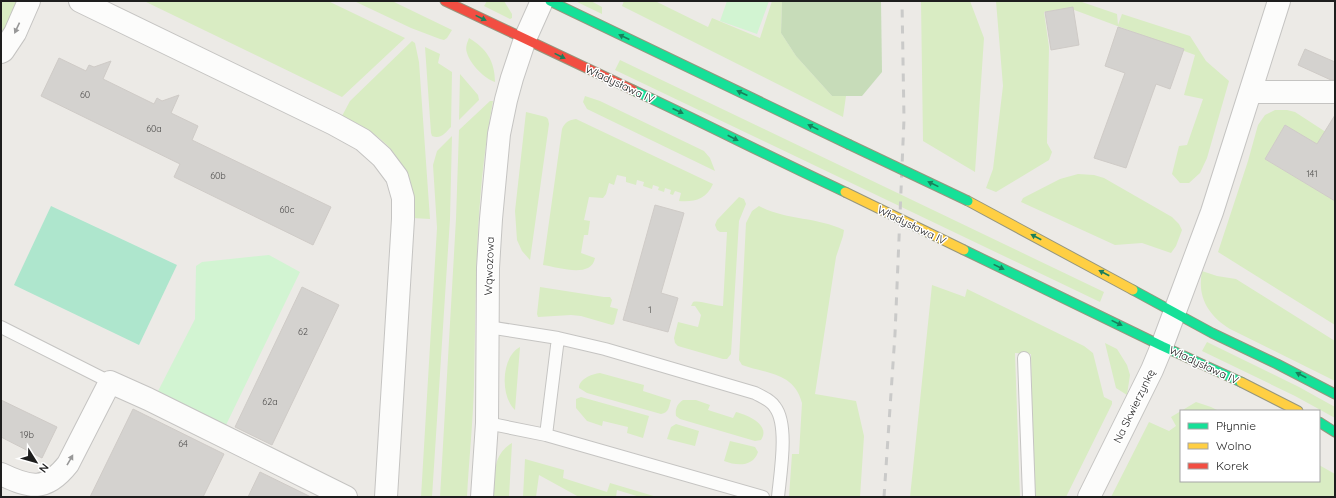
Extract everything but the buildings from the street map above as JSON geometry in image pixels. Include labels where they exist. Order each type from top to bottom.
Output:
[{"type":"main road","name":"Władysława IV","points":[[445,1],[698,120],[751,148],[1162,346],[1233,378],[1296,410]]},
{"type":"main road","points":[[550,1],[968,201],[1175,312],[1335,394]]},
{"type":"main road","points":[[1320,423],[1335,432]]},
{"type":"street","points":[[1,52],[15,33],[29,1]]},
{"type":"street","points":[[80,1],[334,124],[363,140],[382,157],[397,177],[403,198],[403,219],[386,497]]},
{"type":"street","points":[[525,39],[542,1]]},
{"type":"street","points":[[1175,312],[1212,212],[1279,1]]},
{"type":"street","name":"Wąwozowa","points":[[482,497],[487,423],[488,268],[493,197],[499,134],[508,90],[525,39]]},
{"type":"street","points":[[1251,92],[1335,92]]},
{"type":"street","name":"Na Skwierzynkę","points":[[1089,497],[1152,370],[1175,312]]},
{"type":"street","points":[[13,484],[32,485],[44,483],[59,475],[68,464],[110,382],[148,399],[346,497]]},
{"type":"lane","points":[[1,327],[110,382]]},
{"type":"lane","points":[[488,327],[558,338],[605,349],[755,393],[768,400],[775,407],[780,416],[783,432],[778,497]]},
{"type":"lane","points":[[546,435],[558,338]]},
{"type":"lane","points":[[1024,358],[1029,497]]},
{"type":"lane","points":[[487,423],[546,435],[763,497]]},
{"type":"green space","points":[[1,1],[18,1],[6,29],[1,35]]},
{"type":"green space","points":[[144,1],[328,1],[405,38],[342,97]]},
{"type":"green space","points":[[354,1],[392,1],[452,30],[447,38],[444,40],[440,39],[411,28]]},
{"type":"green space","points":[[487,1],[504,1],[512,14],[512,18],[510,19],[484,6]]},
{"type":"green space","points":[[575,1],[591,1],[602,7],[602,14]]},
{"type":"green space","points":[[624,1],[655,1],[708,27],[712,18],[760,38],[772,1],[782,1],[781,33],[796,56],[832,96],[846,96],[843,117],[622,6]]},
{"type":"green space","points":[[727,1],[769,1],[757,34],[720,21]]},
{"type":"green space","points":[[782,1],[881,1],[882,72],[862,96],[832,96],[796,56],[781,33]]},
{"type":"green space","points":[[921,1],[970,1],[984,38],[975,172],[923,141]]},
{"type":"green space","points":[[996,1],[1079,1],[1117,14],[1118,25],[1122,14],[1190,36],[1206,61],[1229,81],[1207,158],[1200,173],[1189,183],[1180,183],[1172,174],[1179,146],[1187,145],[1203,99],[1184,95],[1195,55],[1069,8],[1044,12],[1049,47],[1047,143],[1052,152],[1049,160],[996,192],[986,188],[993,169],[1003,86]]},
{"type":"green space","points":[[469,38],[485,51],[491,61],[495,74],[495,82],[483,74],[471,62],[466,49]]},
{"type":"green space","points":[[412,41],[415,43],[419,62],[430,219],[412,218],[404,173],[394,154],[370,131],[342,116],[350,101]]},
{"type":"green space","points":[[425,47],[440,54],[438,63],[452,72],[451,127],[443,135],[438,137],[432,136],[431,133]]},
{"type":"green space","points":[[620,60],[1104,292],[1100,302],[615,70]]},
{"type":"green space","points":[[460,74],[478,95],[479,100],[459,120]]},
{"type":"green space","points":[[585,96],[600,101],[704,151],[710,158],[715,171],[587,109],[583,102]]},
{"type":"green space","points":[[490,101],[493,101],[487,137],[480,208],[476,278],[473,399],[467,497],[440,497],[456,219],[459,130]]},
{"type":"green space","points":[[1275,110],[1295,112],[1335,138],[1335,155],[1285,125],[1265,159],[1335,201],[1335,325],[1218,252],[1248,161],[1258,125],[1265,115]]},
{"type":"green space","points":[[526,112],[546,117],[549,124],[530,260],[522,251],[517,240],[515,211]]},
{"type":"green space","points":[[576,119],[713,184],[707,194],[699,199],[679,201],[681,193],[675,191],[673,195],[670,194],[671,190],[665,188],[664,192],[658,190],[659,187],[653,185],[652,189],[643,186],[644,182],[637,180],[636,185],[626,182],[626,177],[617,175],[614,185],[609,183],[606,194],[603,198],[589,197],[584,220],[590,221],[588,235],[584,235],[581,253],[595,258],[592,264],[581,270],[543,265],[562,129],[568,122]]},
{"type":"green space","points":[[452,136],[450,219],[432,497],[421,497],[437,228],[433,165],[437,151]]},
{"type":"green space","points":[[1078,174],[1094,175],[1104,178],[1172,217],[1179,224],[1182,230],[1176,246],[1171,253],[1142,243],[1115,245],[1021,202],[1023,198],[1060,179]]},
{"type":"green space","points":[[739,197],[744,199],[746,204],[739,221],[731,354],[727,359],[723,359],[678,346],[675,343],[674,338],[678,322],[698,327],[701,315],[695,306],[691,306],[693,302],[723,306],[727,232],[720,232],[717,230],[715,225],[717,220]]},
{"type":"green space","points":[[51,206],[177,265],[139,345],[14,285]]},
{"type":"green space","points":[[759,206],[779,214],[823,223],[844,230],[836,257],[815,394],[856,401],[864,436],[860,497],[789,497],[792,454],[799,454],[802,403],[793,385],[786,380],[770,373],[742,365],[739,360],[746,223],[752,211]]},
{"type":"green space","points":[[269,255],[300,272],[226,425],[156,395],[195,319],[196,266],[202,262]]},
{"type":"green space","points":[[1202,271],[1217,276],[1236,279],[1335,341],[1335,381],[1222,324],[1210,311],[1203,297],[1201,289]]},
{"type":"green space","points":[[932,285],[965,297],[967,289],[1084,346],[1093,353],[1104,397],[1112,401],[1112,404],[1066,497],[1034,497],[1031,354],[1015,353],[1020,497],[910,497]]},
{"type":"green space","points":[[540,287],[610,297],[612,300],[610,307],[618,309],[614,324],[612,325],[581,316],[571,315],[538,317]]},
{"type":"green space","points":[[1207,342],[1299,387],[1335,407],[1335,418],[1295,396],[1202,351]]},
{"type":"green space","points":[[1105,343],[1117,349],[1127,365],[1130,375],[1127,395],[1116,388]]},
{"type":"green space","points":[[520,347],[515,410],[510,404],[507,396],[505,377],[509,359]]},
{"type":"green space","points":[[600,373],[644,385],[643,391],[671,400],[668,409],[666,412],[661,414],[587,393],[579,388],[581,382],[593,374]]},
{"type":"green space","points":[[581,397],[649,416],[643,438],[627,433],[628,427],[603,421],[602,426],[587,421],[576,408],[576,399]]},
{"type":"green space","points":[[683,400],[696,400],[710,405],[708,410],[733,418],[736,412],[752,418],[761,425],[763,435],[761,440],[755,441],[680,419],[676,416],[676,411],[679,403]]},
{"type":"green space","points":[[1196,402],[1217,410],[1183,410]]},
{"type":"green space","points":[[1180,412],[1180,482],[1320,482],[1320,466],[1335,474],[1335,497],[1111,497],[1149,422],[1169,431],[1176,426],[1171,417]]},
{"type":"green space","points":[[676,424],[699,431],[695,446],[667,439],[671,427]]},
{"type":"green space","points":[[730,441],[755,447],[758,452],[756,457],[744,464],[734,464],[724,461]]},
{"type":"green space","points":[[512,443],[509,497],[493,497],[495,470],[498,459],[503,450]]},
{"type":"green space","points":[[525,459],[564,470],[563,478],[607,492],[610,483],[657,497],[640,497],[617,490],[616,497],[579,497],[539,475],[536,497],[523,497]]},
{"type":"railway","points":[[884,497],[895,334],[904,119],[902,1]]},
{"type":"traffic: fast","points":[[550,1],[848,144]]},
{"type":"traffic: fast","points":[[633,90],[845,192]]},
{"type":"traffic: fast","points":[[848,144],[968,201]]},
{"type":"traffic: fast","points":[[964,250],[1162,346],[1241,382]]},
{"type":"traffic: fast","points":[[1133,290],[1212,333],[1335,394]]},
{"type":"traffic: fast","points":[[1320,423],[1335,432]]},
{"type":"traffic: slow","points":[[845,192],[964,250]]},
{"type":"traffic: slow","points":[[968,201],[1133,290]]},
{"type":"traffic: slow","points":[[1241,382],[1296,410]]},
{"type":"traffic: jam","points":[[445,1],[633,90]]}]
